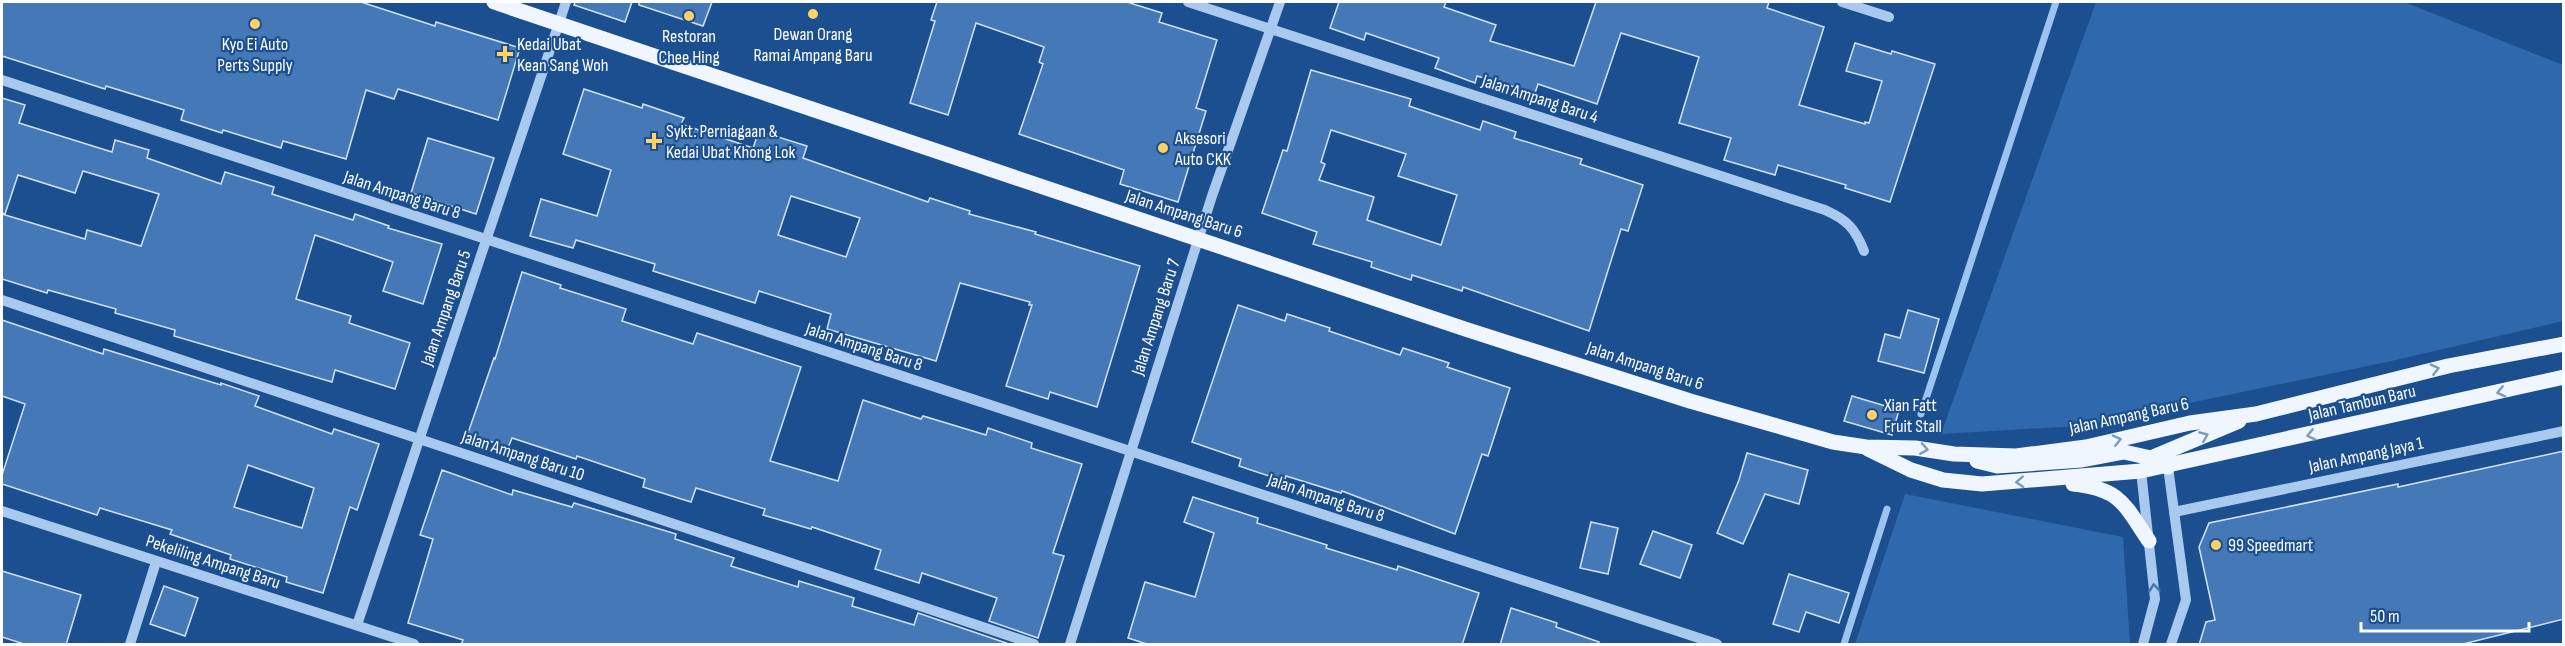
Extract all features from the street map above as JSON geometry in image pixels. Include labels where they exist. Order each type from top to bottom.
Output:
[{"type":"main road","name":"Jalan Ampang Baru 6","points":[[494,2],[1465,329],[1690,401],[1833,442],[1866,447],[1915,448],[1954,454],[2016,456],[2086,447],[2190,423],[2256,414]]},
{"type":"main road","name":"Jalan Tambun Baru","points":[[2256,414],[2448,366],[2564,344]]},
{"type":"main road","name":"Jalan Tambun Baru","points":[[2142,471],[2562,378]]},
{"type":"main road","points":[[2142,471],[2151,458],[2256,414]]},
{"type":"main road","name":"Jalan Ampang Baru 6","points":[[1866,447],[1911,470],[1943,480],[1982,484],[2142,471]]},
{"type":"main road","points":[[1954,454],[1997,466],[2082,460],[2124,452],[2151,458],[2168,466]]},
{"type":"main road","points":[[2045,480],[2106,490],[2122,500],[2149,542]]},
{"type":"street","name":"Jalan Ampang Baru 5","points":[[357,625],[566,2]]},
{"type":"street","name":"Jalan Ampang Baru 4","points":[[1188,2],[1825,210],[1843,218],[1857,234],[1864,251]]},
{"type":"street","name":"Jalan Ampang Baru 7","points":[[1070,645],[1198,239],[1280,2]]},
{"type":"street","points":[[1842,2],[1889,17]]},
{"type":"street","name":"Jalan Ampang Baru 8","points":[[2,80],[1716,645]]},
{"type":"street","name":"Jalan Ampang Baru 10","points":[[2,300],[1034,645]]},
{"type":"street","name":"Jalan Ampang Jaya 1","points":[[2174,512],[2564,431]]},
{"type":"street","points":[[2168,466],[2186,600],[2171,645]]},
{"type":"street","points":[[2142,471],[2155,600],[2142,645]]},
{"type":"street","name":"Pekeliling Ampang Baru","points":[[2,511],[414,645]]},
{"type":"street","points":[[130,645],[156,562]]},
{"type":"shaded area","points":[[2096,2],[2404,2],[2563,65],[2563,321],[2387,362],[2079,426],[1941,434]]},
{"type":"shaded area","points":[[1905,494],[2123,537],[2130,644],[1855,644]]},
{"type":"building","points":[[2,2],[361,2],[435,26],[436,22],[520,48],[498,120],[398,89],[394,99],[366,90],[346,159],[283,141],[281,148],[223,130],[222,133],[181,120],[184,110],[106,86],[105,89],[2,56]]},
{"type":"building","points":[[575,2],[632,2],[625,22],[574,5]]},
{"type":"building","name":"Restoran Chee Hing","points":[[639,2],[712,2],[703,26],[639,5]]},
{"type":"building","points":[[937,2],[1127,2],[1162,13],[1159,22],[1217,40],[1196,108],[1206,111],[1178,202],[1120,184],[1124,170],[1019,134],[1043,64],[1039,62],[1044,47],[976,23],[948,115],[910,103],[935,21],[931,20]]},
{"type":"building","points":[[1339,2],[1446,2],[1444,7],[1496,25],[1490,41],[1574,66],[1596,2],[1769,2],[1767,8],[1824,27],[1799,105],[1865,124],[1865,122],[1869,123],[1882,81],[1846,71],[1855,43],[1935,64],[1890,202],[1845,188],[1846,185],[1778,165],[1775,175],[1724,160],[1731,138],[1679,123],[1699,57],[1621,33],[1597,104],[1538,84],[1535,93],[1477,76],[1475,83],[1435,68],[1439,58],[1366,33],[1364,40],[1330,28]]},
{"type":"building","points":[[1311,70],[1411,99],[1409,106],[1480,130],[1483,121],[1516,132],[1514,138],[1582,159],[1580,164],[1643,185],[1628,231],[1621,229],[1589,331],[1463,287],[1462,291],[1412,275],[1411,280],[1371,267],[1372,262],[1313,244],[1317,232],[1262,213],[1283,150],[1287,151]],"holes":[[[1331,130],[1406,154],[1398,176],[1457,195],[1441,245],[1367,220],[1374,197],[1319,180],[1325,164],[1321,162]]]},
{"type":"building","points":[[584,89],[642,108],[643,104],[684,118],[681,124],[753,148],[759,131],[807,146],[803,158],[928,202],[930,198],[970,211],[969,214],[1036,232],[1035,234],[1140,266],[1097,407],[1050,392],[1048,399],[1006,386],[1032,305],[1029,305],[1030,302],[960,283],[936,361],[827,329],[831,314],[759,291],[755,303],[653,271],[655,264],[576,240],[573,248],[530,236],[541,199],[597,216],[611,170],[563,154]],"holes":[[[791,196],[860,218],[846,257],[778,235]]]},
{"type":"building","points":[[2,98],[25,105],[19,123],[112,152],[115,140],[149,150],[147,158],[221,184],[225,172],[274,187],[272,194],[353,220],[355,214],[389,226],[388,228],[442,244],[423,304],[383,291],[393,262],[315,235],[296,299],[351,316],[349,323],[410,343],[395,389],[335,370],[332,382],[174,336],[175,330],[115,313],[116,309],[48,290],[47,293],[2,279],[2,214],[85,239],[87,230],[141,246],[159,194],[83,171],[75,193],[18,175],[5,214],[2,213]]},
{"type":"building","points":[[428,138],[494,158],[476,214],[411,193]]},
{"type":"building","points":[[522,272],[561,285],[560,288],[626,309],[622,321],[693,344],[697,333],[801,367],[770,461],[838,481],[863,400],[921,419],[923,416],[986,435],[988,428],[1032,443],[1031,448],[1082,464],[1053,553],[1064,556],[1038,638],[989,621],[997,598],[922,573],[919,583],[875,569],[881,550],[812,527],[811,529],[763,515],[765,509],[696,488],[691,502],[643,487],[645,479],[577,456],[576,459],[512,438],[508,448],[468,433],[495,359]]},
{"type":"building","points":[[1238,305],[1285,321],[1287,314],[1400,355],[1403,348],[1449,363],[1447,367],[1510,388],[1488,456],[1482,454],[1455,534],[1342,491],[1341,493],[1286,476],[1284,481],[1239,466],[1241,459],[1192,442]]},
{"type":"building","points":[[1908,310],[1939,319],[1924,373],[1878,361],[1885,334],[1900,338]]},
{"type":"building","points":[[2,320],[103,354],[104,349],[221,385],[221,383],[259,396],[255,406],[332,434],[334,429],[379,444],[357,510],[350,507],[323,593],[286,582],[287,577],[230,559],[231,555],[170,534],[172,530],[100,508],[97,515],[2,484],[2,475],[25,404],[2,396]],"holes":[[[248,465],[314,488],[302,528],[234,507]]]},
{"type":"building","name":"Xian Fatt Fruit Stall","points":[[1852,396],[1899,410],[1892,435],[1844,421]]},
{"type":"building","points":[[2564,451],[2564,619],[2459,645],[2199,645],[2206,622],[2215,620],[2199,547],[2209,523],[2398,484],[2398,487]]},
{"type":"building","points":[[1747,453],[1808,470],[1799,504],[1765,494],[1743,544],[1717,533],[1739,480]]},
{"type":"building","points":[[442,470],[512,495],[513,490],[572,507],[574,503],[676,534],[675,539],[734,558],[731,566],[798,587],[799,581],[854,598],[852,606],[914,625],[918,613],[1012,645],[461,645],[463,640],[408,623],[433,539],[420,535]]},
{"type":"building","points":[[1193,497],[1258,518],[1257,523],[1327,545],[1326,548],[1397,570],[1398,566],[1479,593],[1462,645],[1150,645],[1128,638],[1145,582],[1195,597],[1214,533],[1184,522]]},
{"type":"building","points":[[1591,522],[1618,528],[1608,574],[1580,568]]},
{"type":"building","points":[[1653,531],[1692,545],[1680,578],[1640,564]]},
{"type":"building","points":[[2,571],[81,595],[66,645],[27,645],[2,637]]},
{"type":"building","points":[[1789,574],[1849,593],[1839,623],[1806,612],[1799,632],[1773,624]]},
{"type":"building","points":[[164,586],[198,598],[185,636],[150,624]]},
{"type":"building","points":[[1511,608],[1557,623],[1556,627],[1599,642],[1598,645],[1500,645]]},
{"type":"waterway","points":[[1921,414],[2056,2]]},
{"type":"waterway","points":[[1844,644],[1887,509]]},
{"type":"place","name":"Dewan Orang Ramai Ampang Baru","points":[[813,14]]},
{"type":"place","name":"Restoran Chee Hing","points":[[689,16]]},
{"type":"place","name":"Kyo Ei Auto Perts Supply","points":[[255,24]]},
{"type":"place","name":"Kedai Ubat Kean Sang Woh","points":[[505,54]]},
{"type":"place","name":"Sykt. Perniagaan & Kedai Ubat Khong Lok","points":[[654,141]]},
{"type":"place","name":"Aksesori Auto CKK","points":[[1163,148]]},
{"type":"place","name":"Xian Fatt Fruit Stall","points":[[1872,415]]},
{"type":"place","name":"99 Speedmart","points":[[2216,545]]}]
